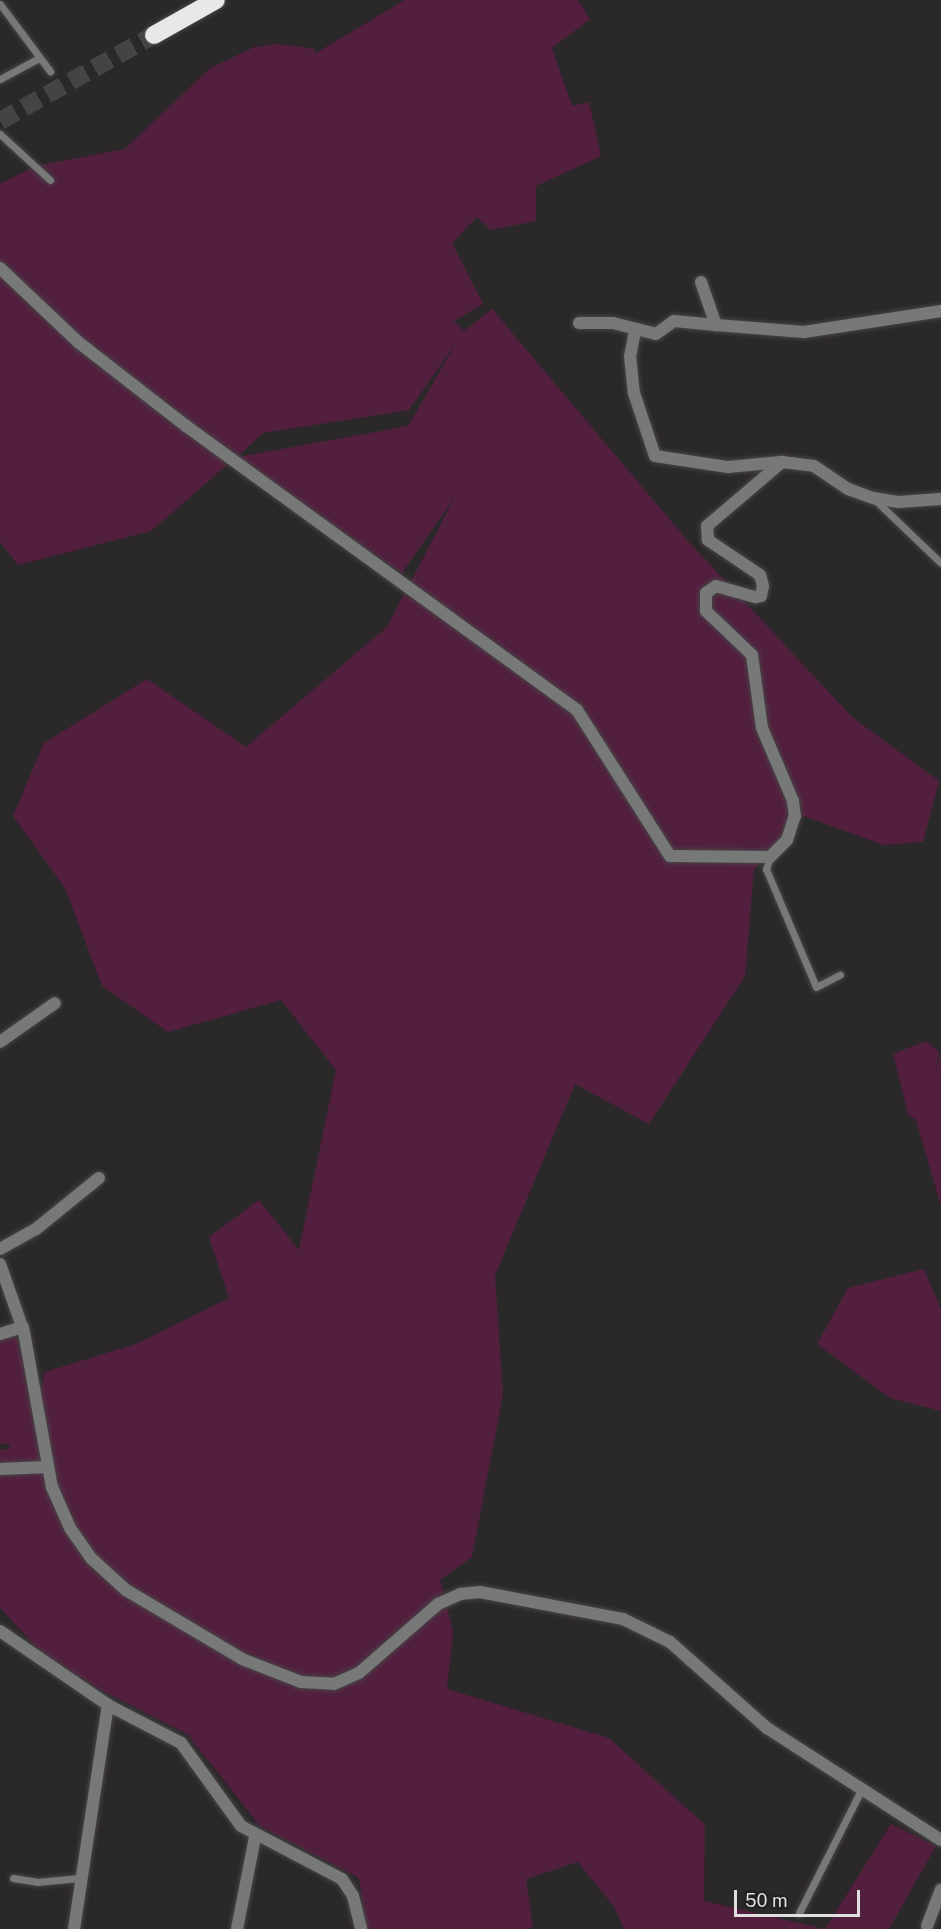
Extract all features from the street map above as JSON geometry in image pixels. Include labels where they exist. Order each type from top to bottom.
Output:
[{"type":"highway","points":[[154,34],[216,0]]},
{"type":"street","points":[[0,268],[78,342],[186,426],[577,710],[670,856],[770,857],[787,840],[795,816],[793,801],[762,728],[752,655],[706,611],[706,593],[716,586],[755,597],[761,596],[763,586],[760,575],[708,540],[707,526],[782,462]]},
{"type":"street","points":[[701,282],[716,325]]},
{"type":"street","points":[[579,323],[613,323],[635,331],[656,334],[674,321],[804,332],[941,311]]},
{"type":"street","points":[[635,331],[630,356],[634,393],[655,456],[728,467],[782,462],[814,466],[848,489],[873,498],[898,502],[941,499]]},
{"type":"street","points":[[0,1042],[55,1004]]},
{"type":"street","points":[[0,1249],[36,1229],[99,1178]]},
{"type":"street","points":[[0,1264],[23,1327],[52,1487],[70,1528],[92,1558],[126,1590],[242,1659],[301,1682],[334,1684],[359,1673],[438,1604],[460,1594],[480,1592],[560,1605],[623,1619],[670,1642],[767,1728],[941,1840]]},
{"type":"street","points":[[0,1334],[23,1327]]},
{"type":"street","points":[[0,1469],[47,1467]]},
{"type":"street","points":[[0,1630],[108,1706],[181,1743],[240,1826],[255,1837],[342,1879],[353,1896],[362,1929]]},
{"type":"street","points":[[74,1929],[108,1706]]},
{"type":"street","points":[[237,1929],[255,1837]]},
{"type":"street","points":[[927,1926],[941,1890]]},
{"type":"lane","points":[[0,4],[50,71]]},
{"type":"lane","points":[[0,79],[39,58]]},
{"type":"lane","points":[[0,134],[50,180]]},
{"type":"lane","points":[[873,498],[941,563]]},
{"type":"lane","points":[[770,857],[766,869],[816,987],[840,975]]},
{"type":"lane","points":[[799,1912],[861,1790]]},
{"type":"lane","points":[[13,1878],[37,1882],[80,1878]]},
{"type":"shaded area","points":[[405,0],[578,0],[590,19],[552,48],[572,106],[589,102],[601,156],[536,186],[536,221],[491,230],[477,217],[452,243],[483,304],[454,321],[464,331],[492,309],[687,540],[852,717],[939,781],[923,842],[884,845],[803,816],[754,870],[745,976],[649,1124],[575,1084],[495,1275],[503,1394],[472,1557],[440,1580],[453,1631],[447,1689],[609,1738],[705,1825],[704,1901],[825,1929],[624,1929],[615,1908],[578,1862],[526,1879],[533,1927],[529,1929],[366,1929],[359,1878],[260,1826],[187,1734],[99,1689],[40,1651],[0,1608],[0,1449],[6,1450],[11,1445],[0,1443],[0,1335],[16,1334],[36,1411],[45,1372],[136,1344],[229,1298],[209,1237],[259,1200],[299,1250],[336,1070],[281,1000],[168,1032],[102,986],[65,888],[13,816],[44,743],[147,679],[246,747],[387,627],[455,497],[402,573],[235,458],[151,531],[18,565],[0,542],[0,184],[35,166],[125,149],[209,69],[254,47],[279,44],[314,49],[316,53]],"holes":[[[458,340],[408,426],[237,457],[263,433],[409,410]]]},
{"type":"shaded area","points":[[926,1041],[939,1052],[935,1072],[941,1053],[941,1206],[916,1120],[908,1114],[893,1054]]},
{"type":"shaded area","points":[[924,1269],[941,1309],[941,1411],[890,1398],[817,1344],[848,1288]]},
{"type":"shaded area","points":[[891,1824],[936,1846],[889,1929],[825,1929]]},
{"type":"tunnel","points":[[0,121],[154,35]]}]
